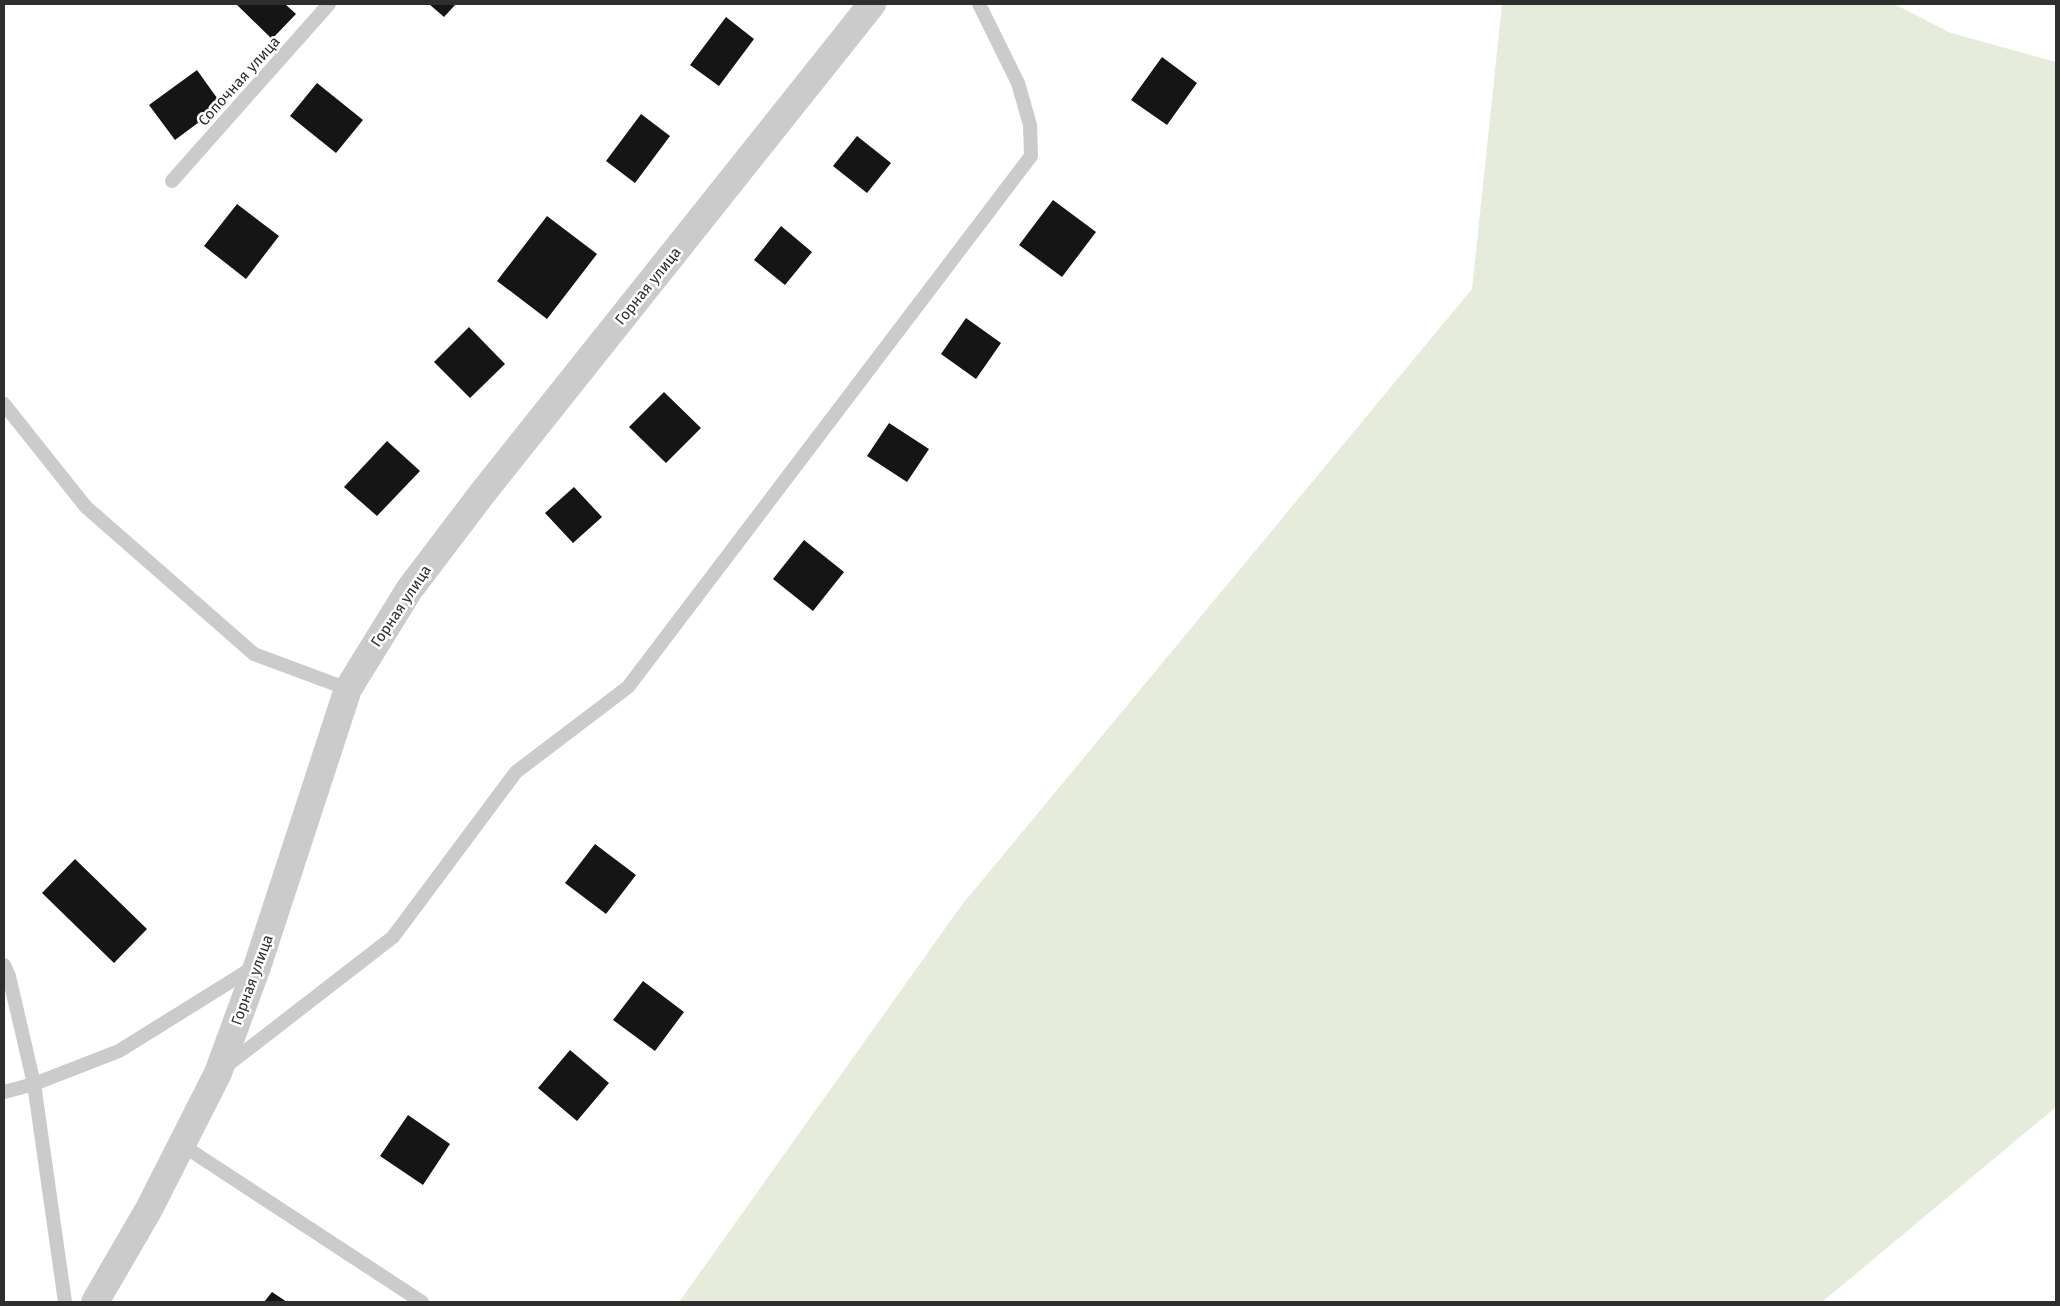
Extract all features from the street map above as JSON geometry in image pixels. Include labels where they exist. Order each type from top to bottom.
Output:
[{"type":"street","name":"Горная улица","points":[[95,1302],[149,1209],[218,1073],[258,964],[348,689],[409,590],[481,495],[872,4]]},
{"type":"lane","name":"Сопочная улица","points":[[172,180],[329,4]]},
{"type":"lane","points":[[218,1073],[393,937],[516,772],[628,687],[1031,156],[1030,125],[1018,83],[979,4]]},
{"type":"lane","points":[[4,404],[86,507],[254,654],[348,689]]},
{"type":"lane","points":[[4,964],[9,976],[34,1084],[65,1302]]},
{"type":"lane","points":[[4,1092],[34,1084],[119,1051],[258,964]]},
{"type":"lane","points":[[182,1145],[422,1302]]},
{"type":"green space","points":[[1502,4],[1894,4],[1951,33],[2056,62],[2056,1107],[1822,1302],[679,1302],[961,906],[1472,289]]},
{"type":"building","points":[[236,4],[285,4],[296,14],[272,39]]},
{"type":"building","points":[[429,4],[456,4],[444,17]]},
{"type":"building","points":[[726,17],[754,39],[719,86],[690,65]]},
{"type":"building","points":[[1162,57],[1197,83],[1167,125],[1131,100]]},
{"type":"building","points":[[197,70],[222,105],[175,140],[149,105]]},
{"type":"building","points":[[317,83],[363,120],[336,153],[290,116]]},
{"type":"building","points":[[641,114],[670,136],[635,183],[606,161]]},
{"type":"building","points":[[857,136],[891,163],[867,193],[833,166]]},
{"type":"building","points":[[1053,200],[1096,232],[1062,277],[1019,245]]},
{"type":"building","points":[[237,204],[279,236],[246,279],[204,246]]},
{"type":"building","points":[[547,216],[597,254],[547,319],[497,281]]},
{"type":"building","points":[[781,226],[812,252],[785,285],[754,260]]},
{"type":"building","points":[[966,318],[1001,343],[976,379],[941,354]]},
{"type":"building","points":[[469,327],[505,364],[470,398],[434,362]]},
{"type":"building","points":[[664,392],[701,428],[666,463],[629,427]]},
{"type":"building","points":[[889,423],[929,449],[907,482],[867,456]]},
{"type":"building","points":[[387,441],[420,471],[377,516],[344,487]]},
{"type":"building","points":[[574,487],[602,517],[573,543],[545,513]]},
{"type":"building","points":[[804,540],[844,572],[813,611],[773,579]]},
{"type":"building","points":[[595,844],[636,875],[606,914],[565,883]]},
{"type":"building","points":[[75,859],[147,929],[114,963],[42,893]]},
{"type":"building","points":[[643,981],[684,1012],[655,1051],[613,1020]]},
{"type":"building","points":[[570,1050],[609,1083],[577,1121],[538,1088]]},
{"type":"building","points":[[408,1115],[450,1144],[423,1185],[380,1156]]},
{"type":"building","points":[[272,1292],[287,1302],[264,1302]]}]
